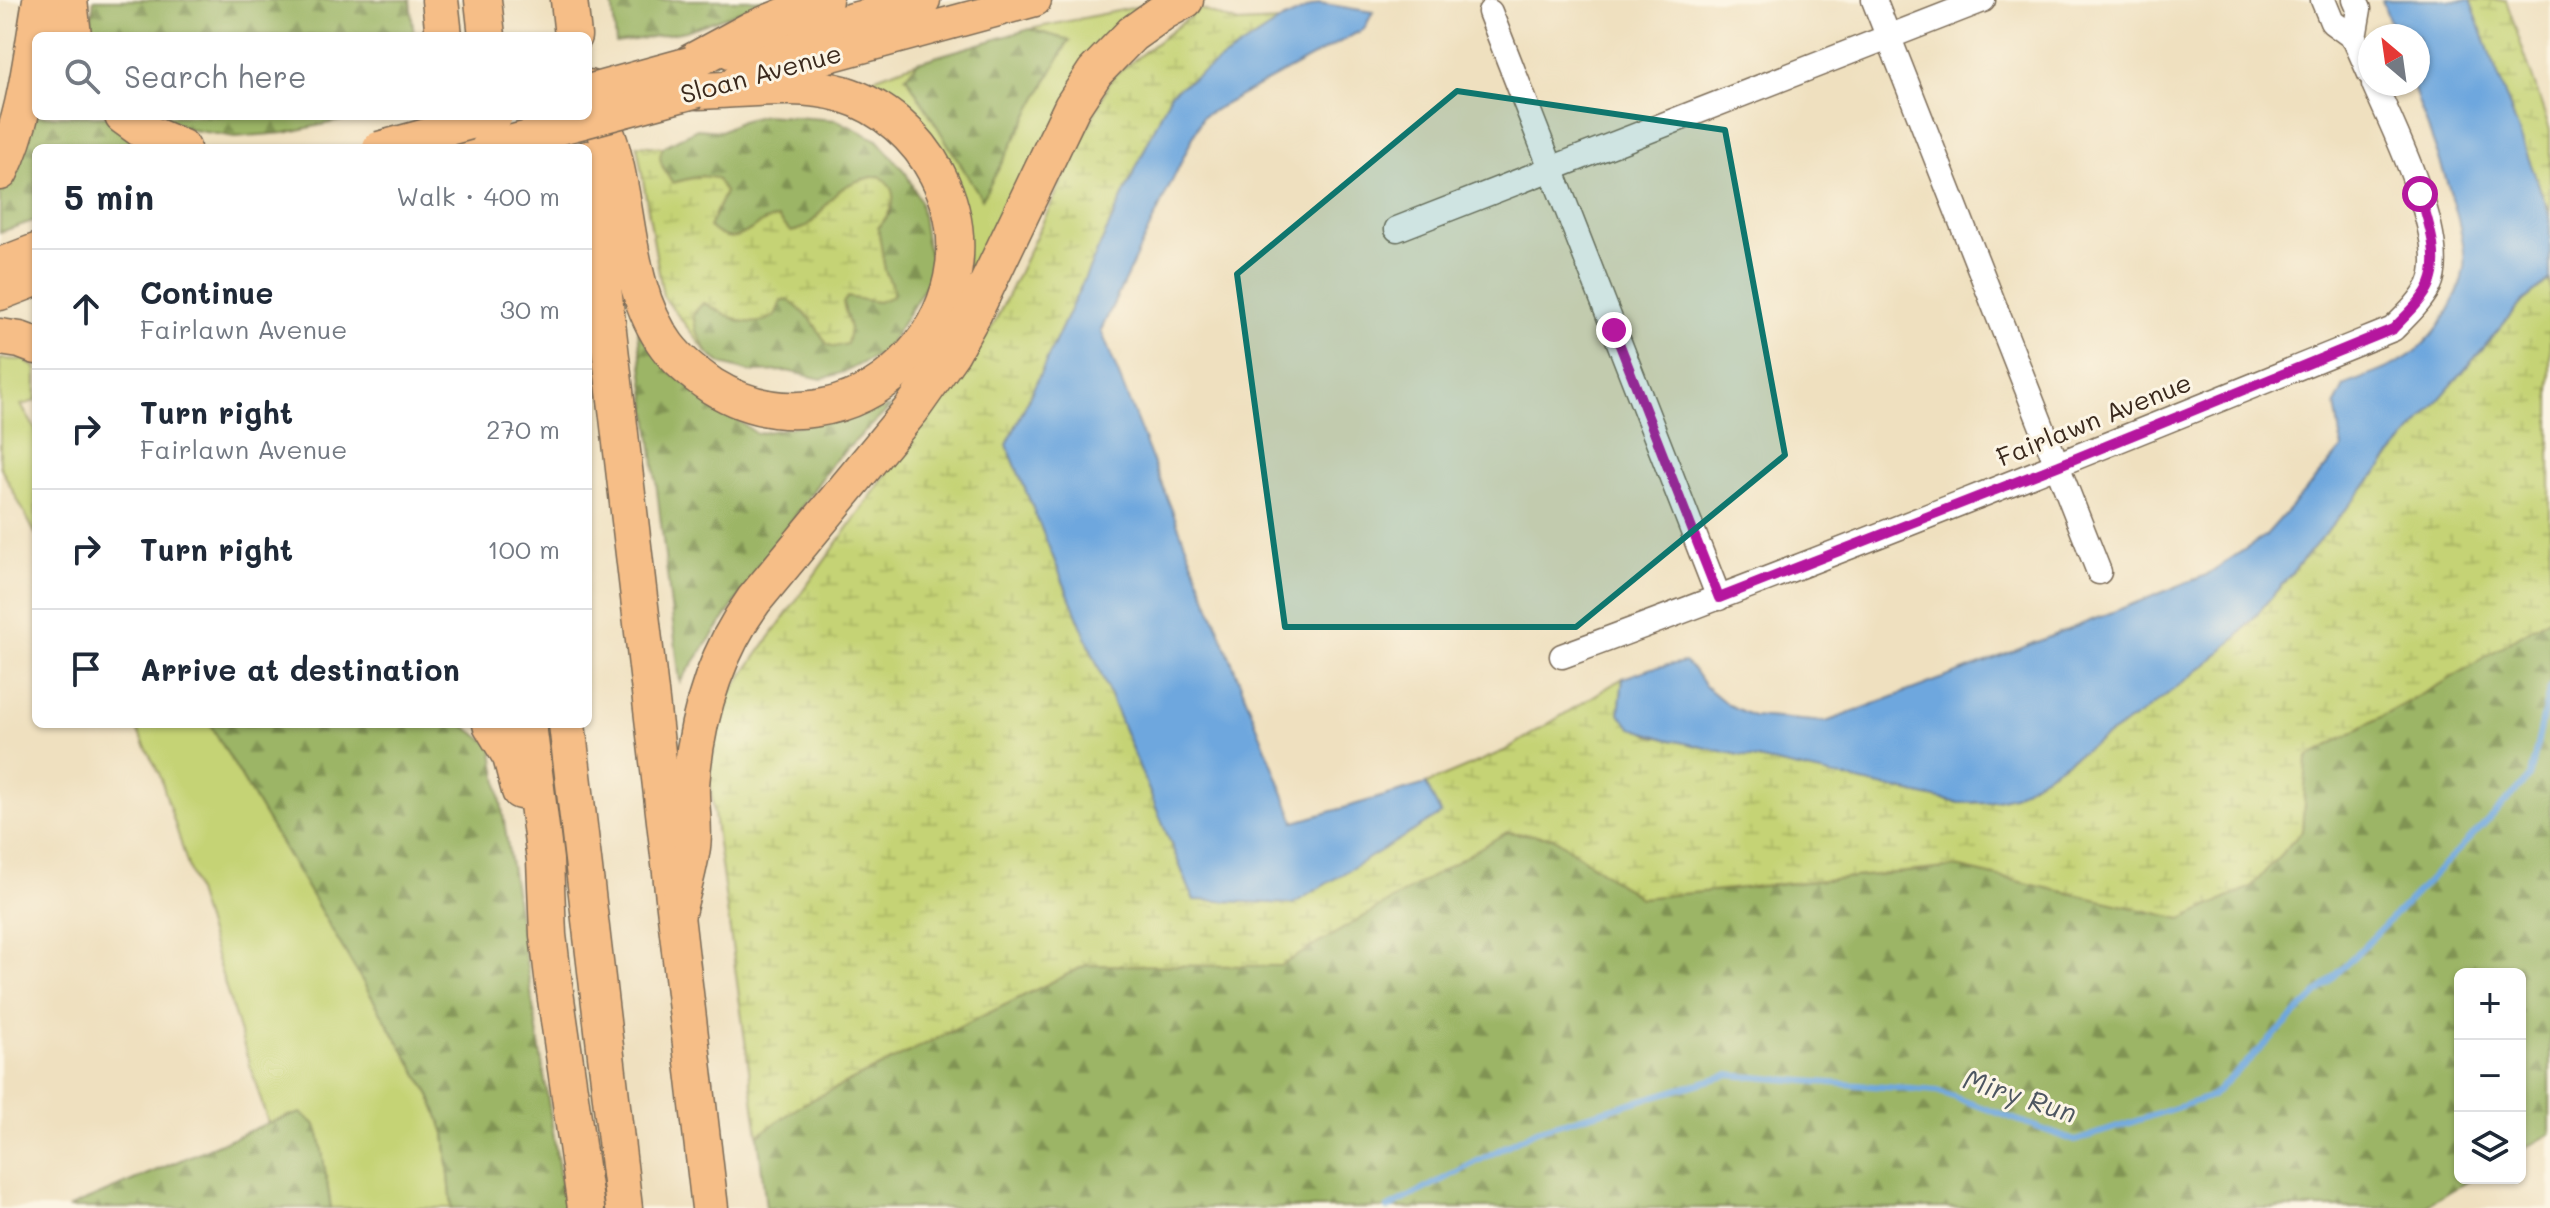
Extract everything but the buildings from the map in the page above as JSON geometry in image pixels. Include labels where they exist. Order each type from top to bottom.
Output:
[{"type":"highway","points":[[35,32],[41,0]]},
{"type":"highway","points":[[69,0],[73,32]]},
{"type":"highway","points":[[440,0],[444,32]]},
{"type":"highway","points":[[483,0],[487,32]]},
{"type":"highway","points":[[569,0],[573,32]]},
{"type":"highway","points":[[694,77],[751,30],[824,0]]},
{"type":"highway","points":[[677,913],[692,845],[691,790],[696,743],[714,672],[731,634],[754,600],[911,410],[952,352],[1072,107],[1095,72],[1132,34],[1185,0]]},
{"type":"highway","points":[[0,172],[21,114],[32,51]]},
{"type":"highway","points":[[592,100],[610,145],[640,286],[659,332],[675,356],[722,392],[776,408],[806,409],[834,404],[878,386],[910,360],[929,336],[944,305],[953,276],[956,243],[952,211],[933,167],[917,143],[896,123],[873,107],[845,95],[807,88],[694,77]]},
{"type":"highway","points":[[129,120],[172,144]]},
{"type":"highway","points":[[454,120],[458,144]]},
{"type":"highway","points":[[496,120],[500,144]]},
{"type":"highway","points":[[584,120],[586,144]]},
{"type":"highway","points":[[592,193],[710,1208]]},
{"type":"highway","points":[[0,337],[32,344]]},
{"type":"highway","points":[[494,728],[515,768],[548,935],[586,1208]]},
{"type":"highway","points":[[528,728],[545,860],[548,935]]},
{"type":"highway","points":[[567,728],[624,1208]]},
{"type":"main road","name":"Sloan Avenue","points":[[592,112],[924,0]]},
{"type":"main road","name":"Sloan Avenue","points":[[592,90],[694,77],[1035,0]]},
{"type":"main road","points":[[394,144],[481,120]]},
{"type":"main road","name":"Sloan Avenue","points":[[499,144],[569,120]]},
{"type":"main road","points":[[0,264],[32,252]]},
{"type":"main road","points":[[0,294],[32,282]]},
{"type":"street","points":[[1874,0],[2099,572]]},
{"type":"street","points":[[1397,229],[1983,0]]},
{"type":"street","points":[[2323,0],[2332,22],[2354,38],[2358,47]]},
{"type":"street","points":[[2354,38],[2359,9],[2355,0]]},
{"type":"street","points":[[1490,12],[1719,598]]},
{"type":"street","name":"Fairlawn Avenue","points":[[1562,656],[2057,466],[2393,329],[2430,284],[2433,239],[2420,194],[2379,96]]},
{"type":"highlighted area","points":[[1457,91],[1725,130],[1785,455],[1576,627],[1285,627],[1237,274]]},
{"type":"green space","points":[[94,0],[410,0],[414,32],[95,32],[91,22]]},
{"type":"green space","points":[[612,0],[772,0],[686,31],[616,43]]},
{"type":"green space","points":[[2470,0],[2506,0],[2550,130],[2550,216]]},
{"type":"green space","points":[[1156,3],[970,281],[955,186],[859,83],[918,62],[906,76],[1069,41],[1030,29]]},
{"type":"green space","points":[[1200,9],[1238,23],[1280,21],[1171,93],[1007,445],[1194,900],[1440,814],[1426,784],[1504,751],[1623,678],[1619,714],[1649,735],[1959,803],[1988,802],[2013,796],[2141,714],[2238,636],[2523,301],[2550,280],[2550,617],[2441,684],[2307,757],[2302,831],[2251,887],[2182,919],[1956,867],[1640,898],[1553,837],[1507,832],[1280,966],[1086,965],[803,1104],[758,1135],[709,778],[720,707],[994,324],[1112,77]]},
{"type":"green space","points":[[1030,29],[1069,40],[982,199],[906,76],[918,62]]},
{"type":"green space","points":[[764,115],[837,120],[877,140],[906,173],[920,201],[932,262],[931,277],[889,345],[876,356],[847,371],[822,379],[787,371],[751,372],[722,364],[708,354],[696,331],[693,313],[703,302],[741,322],[788,299],[811,319],[827,344],[850,329],[843,303],[847,297],[878,302],[893,288],[885,271],[878,228],[891,212],[880,176],[842,189],[813,221],[800,229],[791,232],[778,218],[729,238],[709,227],[725,192],[700,176],[672,183],[660,161],[659,153],[663,147],[697,129],[721,131]]},
{"type":"green space","points":[[34,120],[113,120],[140,144],[32,144],[32,221],[0,232],[0,189]]},
{"type":"green space","points":[[165,120],[343,120],[285,133],[235,137],[175,127]]},
{"type":"green space","points":[[637,145],[663,147],[661,161],[672,183],[701,176],[716,178],[725,192],[709,227],[729,238],[778,218],[791,232],[800,230],[813,222],[842,189],[880,176],[893,195],[891,209],[878,228],[885,271],[893,288],[893,296],[878,302],[847,297],[843,303],[850,329],[847,344],[834,347],[827,344],[811,319],[788,299],[781,301],[775,316],[756,322],[738,320],[703,303],[693,314],[696,331],[708,354],[663,296]]},
{"type":"green space","points":[[638,331],[672,374],[757,434],[891,407],[833,462],[680,682]]},
{"type":"green space","points":[[0,359],[24,360],[32,365],[32,402],[21,405],[32,423],[32,527],[0,466]]},
{"type":"green space","points":[[2550,617],[2550,1134],[2526,1148],[2526,968],[2454,968],[2454,1184],[2463,1184],[2421,1208],[766,1208],[758,1135],[803,1104],[1086,965],[1280,965],[1507,832],[1553,837],[1640,898],[1956,867],[2182,919],[2302,831],[2307,757],[2441,684]]},
{"type":"green space","points":[[136,728],[212,728],[430,1095],[445,1133],[452,1208],[331,1208],[320,1139],[291,1115],[268,1123],[159,773]]},
{"type":"green space","points":[[212,728],[467,728],[492,745],[565,1208],[452,1208],[445,1133],[430,1095]]},
{"type":"green space","points":[[301,1113],[316,1125],[331,1208],[68,1208],[268,1123]]},
{"type":"water","points":[[2382,0],[2470,0],[2550,216],[2550,280],[2523,301],[2238,636],[2207,664],[2141,714],[2013,796],[1988,802],[1959,803],[1666,739],[1632,728],[1619,714],[1623,678],[1684,662],[1704,685],[1728,705],[1753,716],[1826,722],[2206,575],[2265,536],[2342,449],[2335,404],[2344,386],[2390,367],[2416,351],[2448,313],[2462,279],[2464,249],[2460,227],[2416,96],[2430,96],[2430,24],[2391,24]]},
{"type":"water","points":[[1319,3],[1373,12],[1364,29],[1203,116],[1101,330],[1295,822],[1426,784],[1441,814],[1293,904],[1194,900],[1007,445],[1171,93],[1280,21]]},
{"type":"waterway","name":"Miry Run","points":[[1388,1208],[1537,1130],[1728,1075],[1937,1091],[2075,1141],[2212,1096],[2530,777],[2550,686]]},
{"type":"route","points":[[1614,330],[1719,598],[2057,466],[2393,329],[2430,284],[2433,239],[2420,194]]}]
